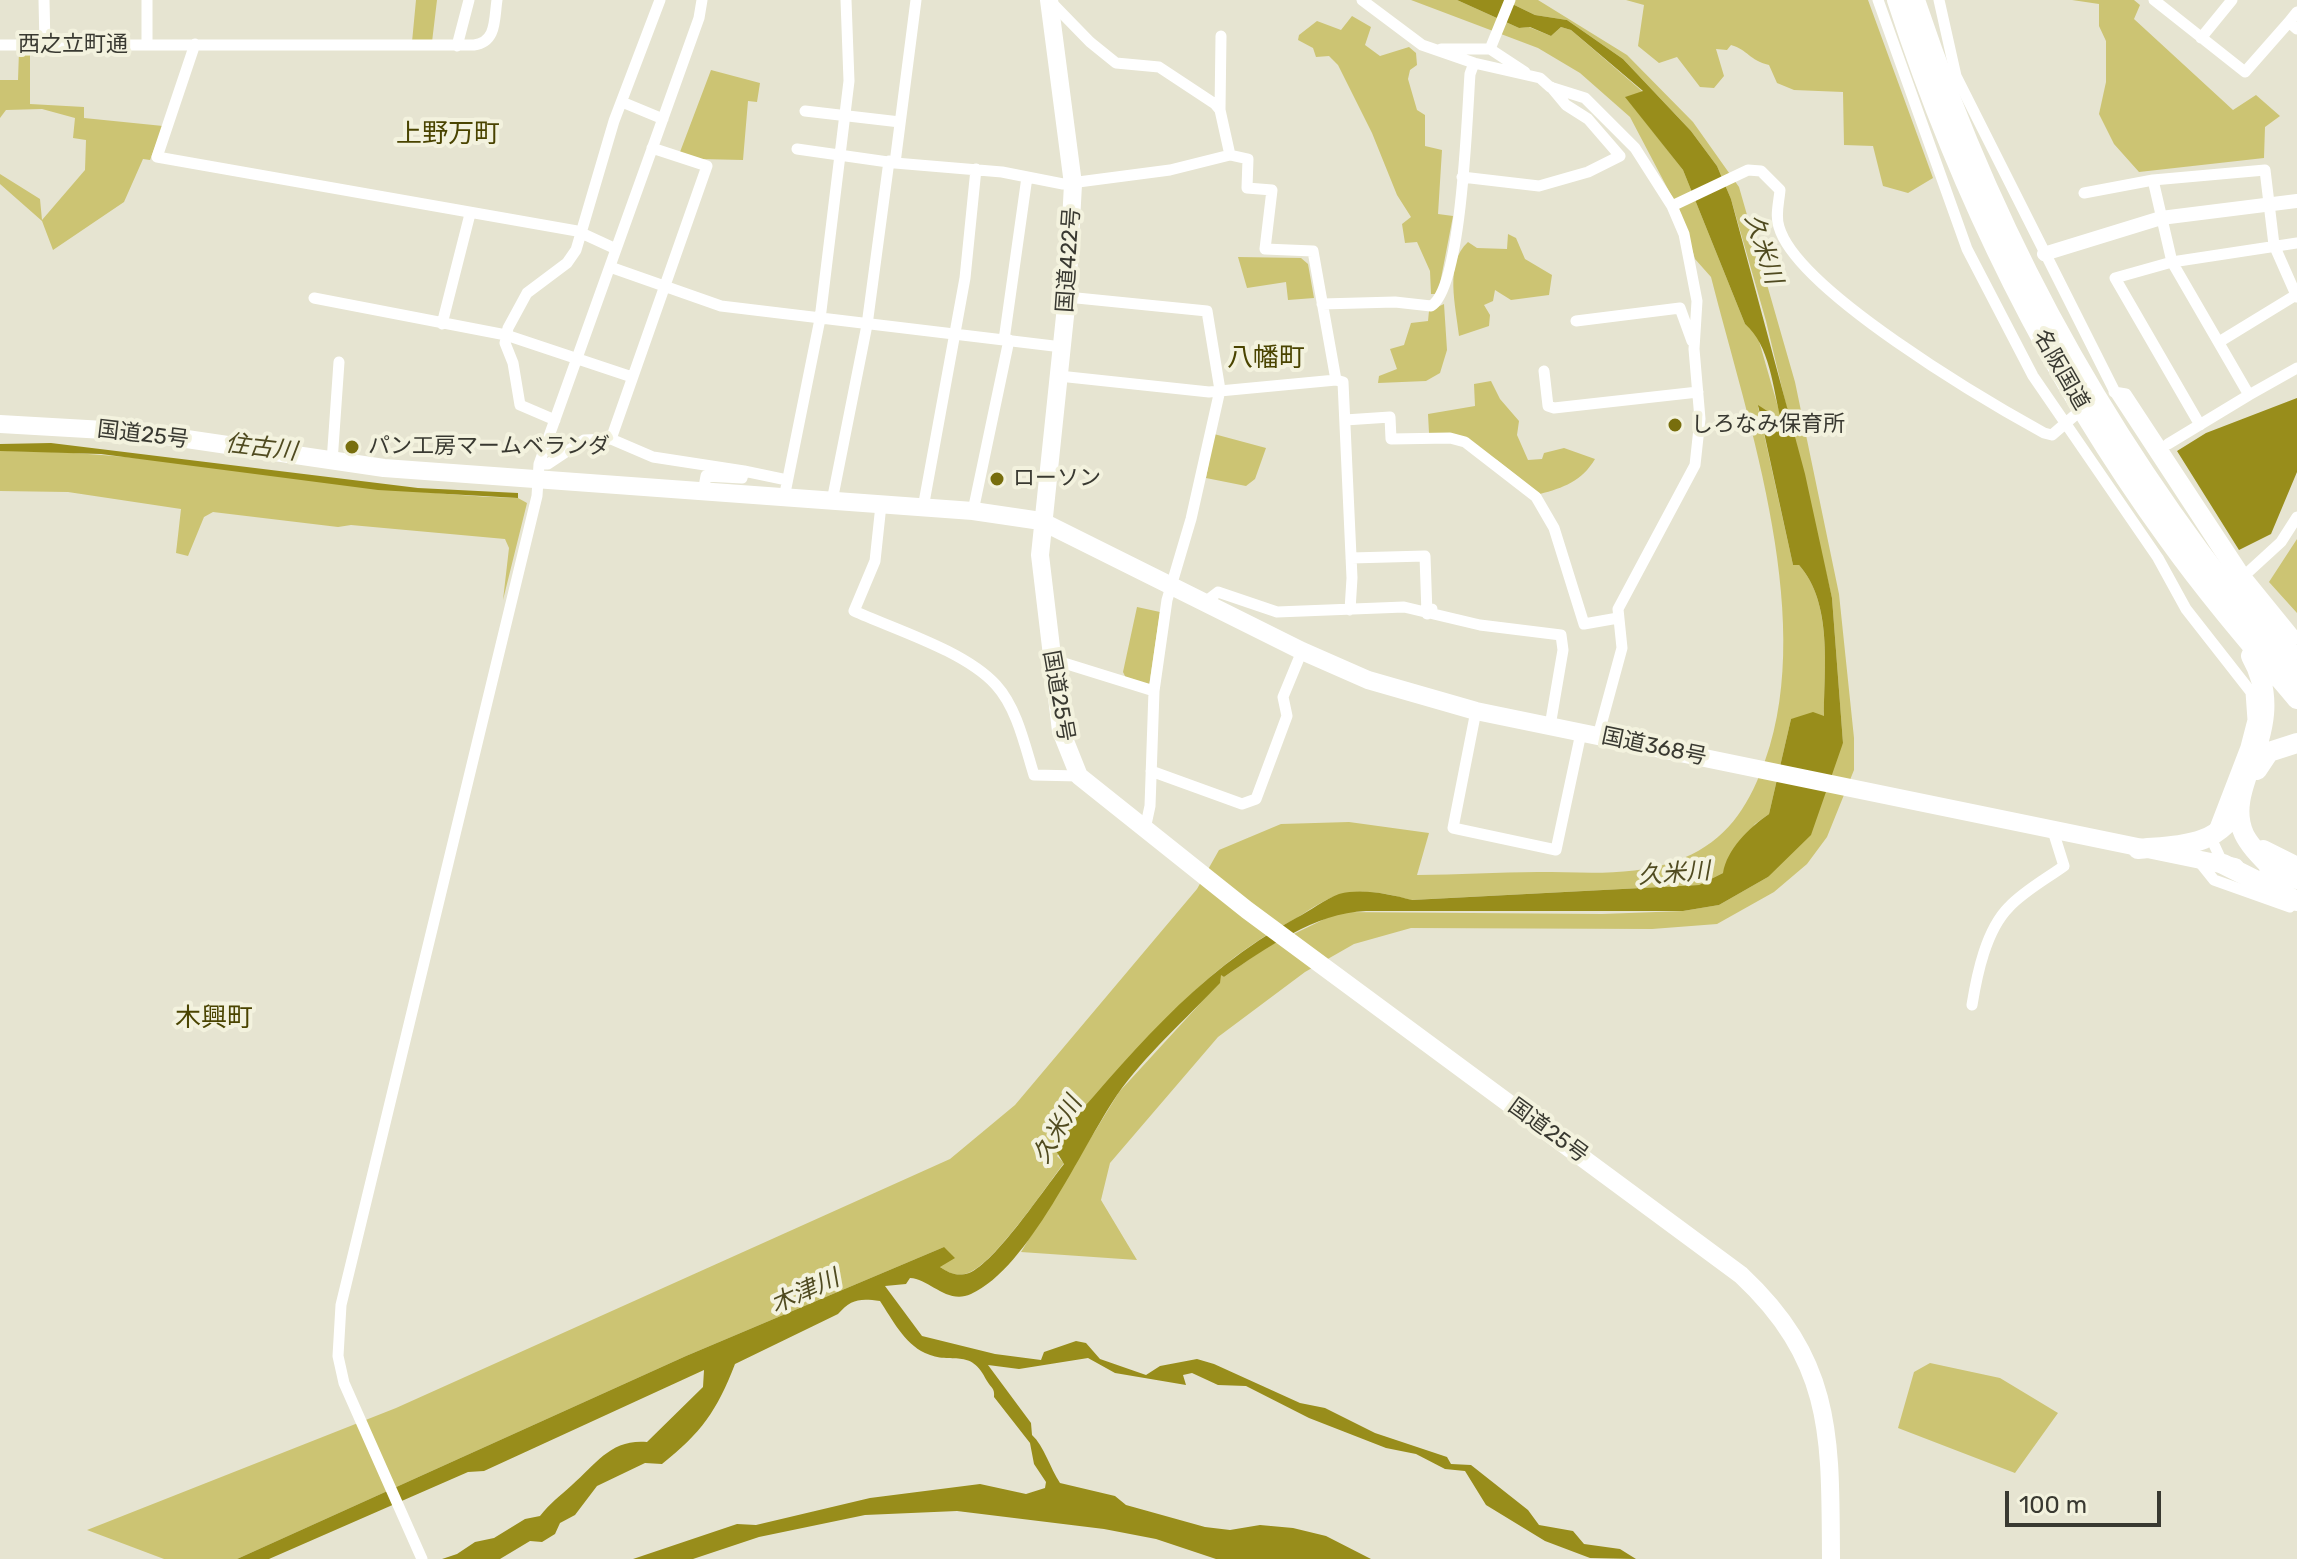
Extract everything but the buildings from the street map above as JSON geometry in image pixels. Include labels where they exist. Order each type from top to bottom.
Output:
[{"type":"highway","name":"国道422号","points":[[1041,521],[1067,297],[1073,184],[1049,0]]},
{"type":"highway","name":"名阪国道","points":[[1897,0],[1947,141],[1987,232],[2029,315],[2094,427],[2169,541],[2297,699]]},
{"type":"highway","name":"名阪国道","points":[[1915,0],[1978,172],[2042,305],[2077,367],[2173,518],[2221,583],[2297,675]]},
{"type":"highway","name":"国道25号","points":[[0,424],[139,432],[332,462],[538,473],[703,492],[786,489],[832,501],[973,511],[1041,521],[1040,555],[1061,731],[1079,776],[1258,919],[1590,1161],[1741,1275],[1769,1301],[1806,1358],[1827,1424],[1831,1559]]},
{"type":"highway","points":[[2094,427],[2147,516],[2244,645],[2259,670],[2265,690],[2266,712],[2239,804],[2225,829],[2211,838],[2138,849]]},
{"type":"highway","name":"国道368号","points":[[1041,521],[1302,651],[1368,680],[1476,711],[2138,849],[2291,874]]},
{"type":"highway","points":[[2291,874],[2259,847],[2248,831],[2245,814],[2247,798],[2263,758],[2277,748],[2297,743]]},
{"type":"highway","points":[[2239,804],[2240,823],[2247,840],[2291,874]]},
{"type":"highway","points":[[2223,864],[2297,901]]},
{"type":"street","points":[[44,0],[45,45]]},
{"type":"street","points":[[147,0],[147,45]]},
{"type":"street","points":[[469,0],[457,46],[483,44],[489,39],[497,0]]},
{"type":"street","points":[[555,420],[520,405],[506,335],[527,293],[567,263],[583,234],[622,102],[660,0]]},
{"type":"street","points":[[422,1559],[344,1383],[338,1356],[341,1305],[537,496],[538,473],[699,18],[702,0]]},
{"type":"street","points":[[538,473],[584,440],[611,439],[653,457],[744,471],[786,489],[820,319],[845,116],[849,81],[846,0]]},
{"type":"street","points":[[832,501],[867,325],[916,0]]},
{"type":"street","points":[[1049,0],[1116,63],[1163,69],[1220,110]]},
{"type":"street","points":[[1362,0],[1392,25],[1437,50],[1474,63],[1540,78],[1566,105],[1588,119],[1620,156],[1588,172],[1539,186],[1462,177]]},
{"type":"street","points":[[1490,49],[1510,0]]},
{"type":"street","points":[[1878,0],[1967,249],[2033,376],[2069,420],[2158,558],[2186,609],[2251,692],[2253,720],[2246,747],[2211,838],[2223,864]]},
{"type":"street","points":[[1939,0],[1956,76],[2111,394],[2240,583],[2297,654]]},
{"type":"street","points":[[2201,38],[2232,0]]},
{"type":"street","points":[[2157,1],[2245,72],[2293,26],[2297,12]]},
{"type":"street","points":[[1221,36],[1220,110],[1230,155]]},
{"type":"street","points":[[195,44],[157,157],[583,234],[616,249]]},
{"type":"street","name":"西之立町通","points":[[0,45],[457,46]]},
{"type":"street","points":[[1437,50],[1490,49],[1529,75]]},
{"type":"street","points":[[1322,304],[1395,302],[1431,306],[1444,295],[1455,249],[1470,74],[1474,63]]},
{"type":"street","points":[[1476,711],[1453,828],[1556,850],[1590,734],[1622,648],[1618,618],[1623,595],[1695,465],[1698,392],[1694,349],[1697,301],[1693,269],[1672,206],[1635,148],[1602,112],[1585,98],[1550,87]]},
{"type":"street","points":[[622,102],[663,119]]},
{"type":"street","points":[[805,111],[900,122]]},
{"type":"street","points":[[611,439],[707,166],[652,148]]},
{"type":"street","points":[[797,149],[976,169],[1073,184],[1170,170],[1230,155],[1248,159],[1247,188],[1272,190],[1265,249],[1313,251],[1336,380]]},
{"type":"street","points":[[923,508],[956,336],[976,169]]},
{"type":"street","points":[[1672,206],[1748,170],[1761,171],[1780,190],[1777,223],[1792,249],[1826,287],[1878,328],[2044,433],[2052,435],[2069,420]]},
{"type":"street","points":[[2084,193],[2153,180],[2265,170],[2274,245],[2297,296],[2219,342]]},
{"type":"street","points":[[973,511],[1007,340],[1027,177]]},
{"type":"street","points":[[2153,180],[2172,262],[2249,395]]},
{"type":"street","points":[[2044,254],[2161,218],[2297,201]]},
{"type":"street","points":[[442,324],[470,214]]},
{"type":"street","points":[[2200,425],[2115,278],[2172,262],[2297,243]]},
{"type":"street","points":[[610,267],[721,306],[1062,347]]},
{"type":"street","points":[[1067,297],[1207,311],[1220,390],[1191,519],[1171,584],[1154,691],[1145,829]]},
{"type":"street","points":[[314,298],[506,335],[632,377]]},
{"type":"street","points":[[1576,321],[1680,308],[1694,349]]},
{"type":"street","points":[[332,462],[339,362]]},
{"type":"street","points":[[2168,444],[2297,368]]},
{"type":"street","points":[[1544,371],[1548,406],[1554,408],[1698,392]]},
{"type":"street","points":[[1059,376],[1220,390],[1336,380],[1343,382],[1351,558],[1350,610]]},
{"type":"street","points":[[2111,394],[2126,394],[2245,575],[2297,639]]},
{"type":"street","points":[[1345,420],[1390,417],[1391,439],[1450,438],[1465,442],[1517,481],[1545,509],[1554,528],[1584,624],[1618,618]]},
{"type":"street","points":[[703,492],[706,476],[742,478],[744,471]]},
{"type":"street","points":[[881,505],[875,561],[854,611],[971,664],[996,684],[1008,702],[1034,775],[1079,776]]},
{"type":"street","points":[[2245,575],[2281,542],[2297,517]]},
{"type":"street","points":[[1351,558],[1425,556],[1430,611]]},
{"type":"street","points":[[1205,602],[1218,592],[1277,612],[1404,607],[1561,635],[1563,650],[1550,726]]},
{"type":"street","points":[[1151,771],[1242,804],[1256,799],[1287,716],[1283,697],[1302,651]]},
{"type":"street","points":[[1051,659],[1154,691]]},
{"type":"street","points":[[1972,1005],[1976,978],[1993,934],[2008,908],[2064,866],[2053,831]]},
{"type":"street","points":[[2197,859],[2214,880],[2297,909]]},
{"type":"shaded area","points":[[416,0],[437,0],[432,42],[412,42]]},
{"type":"shaded area","points":[[1411,0],[1457,0],[1519,28],[1529,27],[1551,36],[1561,27],[1571,30],[1643,92],[1626,97],[1683,170],[1745,324],[1757,334],[1782,421],[1758,407],[1793,565],[1799,565],[1810,581],[1822,617],[1824,717],[1791,719],[1769,814],[1755,824],[1723,873],[1699,885],[1411,900],[1366,892],[1333,897],[1254,943],[1220,968],[1161,1025],[1057,1156],[1064,1163],[1019,1224],[991,1256],[968,1273],[953,1274],[939,1266],[944,1247],[686,1356],[237,1559],[164,1559],[87,1530],[396,1408],[950,1159],[1015,1105],[1197,889],[1219,850],[1281,824],[1349,822],[1429,833],[1417,875],[1608,872],[1642,869],[1676,861],[1705,847],[1738,816],[1760,774],[1777,717],[1783,656],[1781,592],[1759,460],[1711,277],[1695,259],[1681,214],[1630,117],[1580,73],[1538,48]]},
{"type":"shaded area","points":[[1457,0],[1504,0],[1535,15],[1567,20],[1623,59],[1691,131],[1717,166],[1731,199],[1805,474],[1832,598],[1843,743],[1811,835],[1768,877],[1719,905],[1683,911],[1366,911],[1347,913],[1310,925],[1224,977],[1221,975],[1220,983],[1140,1066],[1117,1095],[1033,1234],[992,1280],[962,1297],[946,1294],[925,1282],[910,1278],[906,1284],[885,1286],[922,1336],[995,1354],[1041,1360],[1044,1352],[1076,1341],[1086,1343],[1100,1359],[1146,1375],[1160,1366],[1197,1359],[1214,1364],[1300,1403],[1325,1408],[1375,1433],[1447,1457],[1451,1464],[1471,1465],[1528,1510],[1539,1525],[1573,1531],[1584,1544],[1620,1549],[1636,1559],[1590,1558],[1545,1541],[1486,1505],[1465,1471],[1445,1469],[1416,1454],[1386,1448],[1309,1418],[1246,1386],[1218,1385],[1192,1373],[1183,1375],[1186,1385],[1115,1373],[1088,1358],[1019,1369],[988,1365],[1031,1423],[1032,1435],[1060,1483],[1115,1496],[1126,1505],[1205,1527],[1230,1530],[1260,1525],[1293,1528],[1326,1536],[1371,1559],[1216,1559],[1156,1539],[1104,1529],[957,1511],[865,1515],[759,1537],[693,1559],[633,1559],[737,1524],[756,1525],[870,1498],[980,1484],[1026,1494],[1045,1488],[1046,1482],[1034,1464],[1030,1443],[994,1397],[981,1370],[967,1360],[935,1356],[918,1349],[899,1330],[880,1301],[867,1300],[847,1305],[838,1314],[735,1364],[706,1420],[676,1453],[662,1464],[645,1463],[597,1486],[575,1515],[560,1523],[555,1534],[542,1542],[530,1541],[500,1559],[442,1559],[457,1554],[475,1542],[494,1538],[525,1519],[540,1516],[605,1454],[624,1444],[647,1442],[703,1387],[704,1370],[484,1471],[468,1472],[269,1559],[237,1559],[686,1356],[944,1247],[955,1258],[940,1267],[953,1274],[969,1273],[1005,1241],[1064,1164],[1052,1144],[1164,1019],[1225,965],[1259,940],[1334,896],[1366,892],[1412,900],[1699,885],[1723,873],[1729,856],[1740,840],[1769,814],[1791,719],[1813,712],[1824,716],[1822,617],[1810,580],[1799,565],[1793,565],[1758,405],[1781,420],[1769,368],[1760,344],[1745,324],[1683,170],[1625,97],[1643,91],[1571,30],[1561,27],[1551,36],[1530,27],[1519,28]]},
{"type":"shaded area","points":[[1504,0],[1538,0],[1627,55],[1693,122],[1739,187],[1795,382],[1839,594],[1854,738],[1854,770],[1827,837],[1807,864],[1774,892],[1717,924],[1652,929],[1411,928],[1354,944],[1305,972],[1218,1037],[1110,1163],[1101,1200],[1137,1260],[1021,1252],[1119,1092],[1219,983],[1217,979],[1221,974],[1224,977],[1267,947],[1339,912],[1602,914],[1683,911],[1719,905],[1768,877],[1843,743],[1832,598],[1766,321],[1731,199],[1717,166],[1691,131],[1623,59],[1567,20],[1535,15]]},
{"type":"shaded area","points":[[1626,0],[1868,0],[1933,178],[1908,193],[1883,186],[1873,146],[1844,145],[1843,92],[1794,90],[1777,83],[1769,65],[1737,47],[1731,45],[1727,50],[1716,49],[1724,76],[1714,88],[1700,87],[1677,57],[1659,63],[1638,46],[1644,5]]},
{"type":"shaded area","points":[[2072,0],[2134,0],[2140,5],[2134,19],[2233,110],[2256,95],[2280,116],[2265,127],[2264,158],[2139,172],[2114,144],[2099,114],[2106,82],[2106,41],[2099,26],[2099,4]]},
{"type":"shaded area","points":[[1352,16],[1371,27],[1365,45],[1380,56],[1409,47],[1416,53],[1417,65],[1410,70],[1408,79],[1417,110],[1425,115],[1425,146],[1442,150],[1438,214],[1453,216],[1438,294],[1431,294],[1430,271],[1417,242],[1405,243],[1402,224],[1411,217],[1397,195],[1372,133],[1338,65],[1329,56],[1316,57],[1313,48],[1298,40],[1299,35],[1317,21],[1341,30]]},
{"type":"shaded area","points":[[19,51],[30,51],[30,104],[84,107],[84,118],[163,126],[150,160],[143,159],[124,202],[53,250],[42,221],[0,184],[0,174],[40,199],[42,220],[85,170],[86,140],[73,138],[75,118],[42,109],[6,110],[0,118],[0,80],[18,80]]},
{"type":"shaded area","points":[[711,70],[760,83],[757,102],[748,101],[743,160],[700,159],[680,152]]},
{"type":"shaded area","points":[[1508,234],[1516,238],[1525,259],[1552,275],[1549,295],[1511,300],[1495,290],[1493,301],[1484,305],[1490,315],[1489,326],[1459,336],[1453,286],[1456,261],[1468,242],[1477,248],[1507,249]]},
{"type":"shaded area","points":[[1238,257],[1301,258],[1308,264],[1314,298],[1288,300],[1286,282],[1247,288]]},
{"type":"shaded area","points":[[1444,304],[1447,350],[1440,373],[1426,381],[1378,383],[1379,376],[1397,369],[1390,349],[1404,345],[1411,323],[1428,321],[1429,311]]},
{"type":"shaded area","points":[[1491,381],[1500,399],[1519,421],[1517,435],[1528,460],[1542,459],[1544,453],[1564,448],[1595,459],[1584,473],[1564,486],[1540,494],[1497,460],[1429,433],[1428,414],[1475,406],[1474,384]]},
{"type":"shaded area","points":[[2297,398],[2297,472],[2271,534],[2239,550],[2177,451],[2206,433]]},
{"type":"shaded area","points":[[1214,434],[1266,448],[1255,479],[1246,486],[1206,478]]},
{"type":"shaded area","points":[[51,443],[418,488],[518,493],[518,498],[378,490],[101,454],[0,451],[0,444]]},
{"type":"shaded area","points":[[0,451],[129,457],[453,495],[518,498],[527,503],[503,600],[509,548],[505,539],[351,525],[338,527],[213,512],[204,517],[188,556],[176,553],[181,509],[68,492],[0,491]]},
{"type":"shaded area","points":[[2297,539],[2297,613],[2269,582]]},
{"type":"shaded area","points":[[1137,607],[1160,612],[1149,686],[1126,678],[1123,672]]},
{"type":"shaded area","points":[[1930,1363],[2000,1378],[2058,1413],[2015,1473],[1898,1428],[1914,1372]]},
{"type":"place","name":"しろなみ保育所","points":[[1675,425]]},
{"type":"place","name":"パン工房マームベランダ","points":[[352,447]]},
{"type":"place","name":"ローソン","points":[[997,479]]},
{"type":"district","name":"上野万町","points":[[448,134]]},
{"type":"district","name":"八幡町","points":[[1266,358]]},
{"type":"district","name":"木興町","points":[[214,1018]]},
{"type":"water label","name":"久米川","points":[[1763,249]]},
{"type":"water label","name":"住古川","points":[[261,448]]},
{"type":"water label","name":"久米川","points":[[1674,874]]},
{"type":"water label","name":"久米川","points":[[1058,1130]]},
{"type":"water label","name":"木津川","points":[[805,1292]]}]
